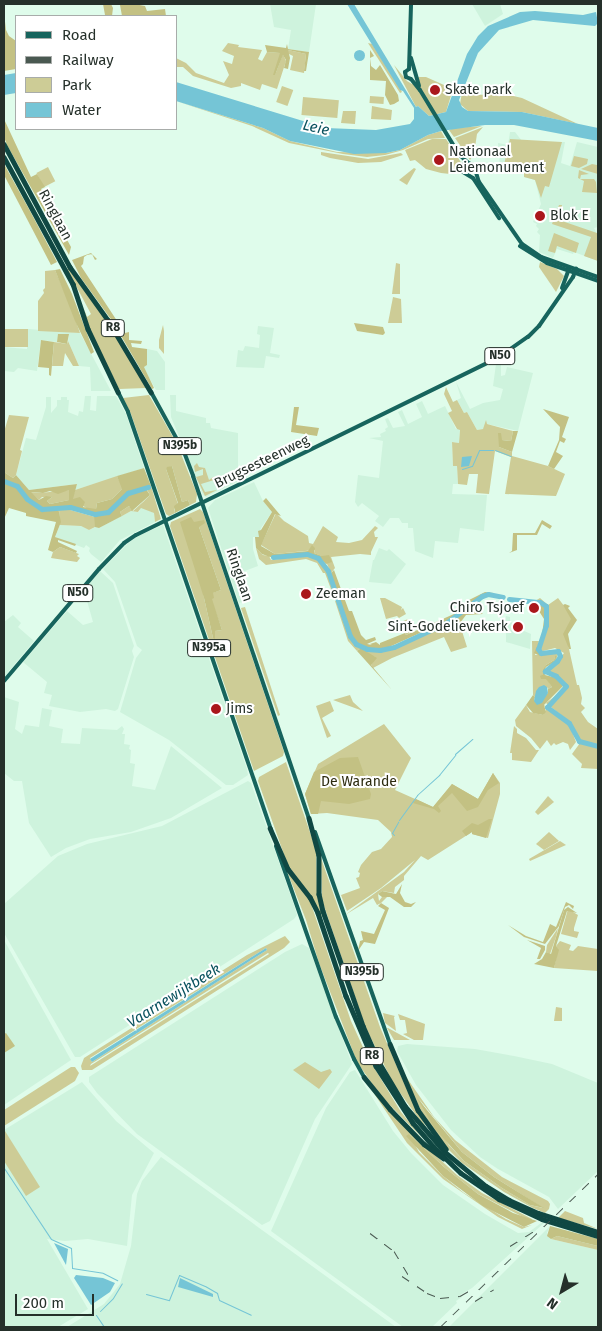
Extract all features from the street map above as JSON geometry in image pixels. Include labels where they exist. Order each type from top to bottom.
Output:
[{"type":"highway","name":"Ringlaan","points":[[4,144],[60,254]]},
{"type":"highway","name":"Ringlaan","points":[[4,157],[68,268],[115,331],[151,392]]},
{"type":"highway","name":"Ringlaan","points":[[68,268],[88,329],[118,392]]},
{"type":"highway","name":"R8","points":[[309,818],[319,855],[319,894],[323,922]]},
{"type":"highway","name":"R8","points":[[270,828],[288,869],[310,897],[323,922],[360,1019],[385,1072],[416,1120],[456,1162],[497,1193],[537,1215]]},
{"type":"highway","name":"R8","points":[[328,936],[353,1012],[376,1066],[403,1110],[446,1159]]},
{"type":"highway","name":"R8","points":[[390,1044],[418,1110],[456,1162]]},
{"type":"highway","name":"R8","points":[[364,1077],[390,1109],[424,1144],[446,1159],[475,1184],[499,1199],[537,1215],[598,1236]]},
{"type":"highway","name":"R8","points":[[559,1223],[598,1232]]},
{"type":"main road","points":[[411,4],[410,57],[411,69],[416,73],[413,78]]},
{"type":"main road","points":[[411,69],[405,75],[413,78],[459,154],[466,163],[474,166],[479,182],[520,242],[538,255],[569,269]]},
{"type":"main road","points":[[466,163],[462,170],[469,175],[519,246],[538,258],[598,279]]},
{"type":"main road","points":[[469,175],[474,171]]},
{"type":"main road","name":"Brugsesteenweg","points":[[557,298],[569,269]]},
{"type":"main road","name":"Brugsesteenweg","points":[[4,681],[117,549],[136,535],[496,359],[535,330],[575,271]]},
{"type":"main road","name":"N395a","points":[[118,392],[128,412],[166,520],[336,1017],[364,1077]]},
{"type":"main road","name":"Ringlaan","points":[[151,392],[184,452],[309,818],[390,1044]]},
{"type":"shaded area","points":[[270,4],[316,4],[309,52],[288,49],[291,30],[274,27]]},
{"type":"shaded area","points":[[472,4],[500,4],[503,14],[485,26]]},
{"type":"shaded area","points":[[510,132],[515,132],[522,141],[535,143],[565,142],[561,163],[570,166],[577,142],[598,147],[598,227],[594,228],[598,236],[598,261],[574,252],[573,254],[557,249],[553,258],[539,252],[540,235],[537,232],[539,229],[536,226],[537,224],[533,222],[541,204],[535,180],[524,177],[524,173],[500,166],[498,143],[508,145]]},
{"type":"shaded area","points":[[258,326],[274,328],[270,353],[280,355],[279,358],[266,356],[264,368],[236,367],[238,350],[243,351],[245,346],[259,348],[260,335],[257,334]]},
{"type":"shaded area","points":[[28,329],[80,333],[111,391],[91,391],[90,367],[79,366],[68,341],[69,334],[59,334],[57,342],[41,340],[37,371],[18,368],[14,372],[4,371],[4,347],[27,349]]},
{"type":"shaded area","points":[[147,349],[157,351],[165,362],[165,390],[156,390],[143,367],[147,365]]},
{"type":"shaded area","points":[[496,364],[501,365],[501,376],[505,375],[507,367],[533,373],[518,431],[487,424],[483,429],[477,430],[467,412],[464,413],[457,400],[461,398],[456,382],[470,409],[483,403],[500,400],[503,389],[493,386]]},
{"type":"shaded area","points":[[170,395],[176,395],[176,411],[206,418],[206,423],[210,423],[211,428],[238,433],[238,481],[206,497],[203,495],[171,417]]},
{"type":"shaded area","points":[[85,396],[91,396],[90,410],[96,411],[97,396],[116,396],[126,414],[144,468],[75,490],[77,484],[29,490],[16,475],[26,438],[36,440],[46,407],[46,397],[51,397],[51,413],[57,406],[57,400],[61,400],[61,397],[67,397],[67,400],[69,400],[68,412],[78,416],[79,411],[83,412]]},
{"type":"shaded area","points":[[422,401],[428,414],[445,406],[456,429],[460,429],[459,443],[452,442],[453,466],[457,466],[458,484],[453,484],[452,494],[487,495],[484,531],[460,528],[458,543],[435,541],[433,558],[415,551],[413,528],[408,528],[408,523],[402,523],[399,518],[390,518],[383,527],[375,521],[379,516],[362,503],[358,507],[355,502],[358,475],[379,478],[383,441],[369,438],[381,437],[380,434],[386,431],[385,429],[388,427],[385,419],[388,418],[393,428],[405,426],[398,412],[402,410],[408,424],[422,417],[416,404]]},
{"type":"shaded area","points":[[254,482],[263,501],[272,512],[261,528],[259,537],[253,537],[253,549],[258,566],[242,572],[252,599],[239,603],[208,508],[215,500]]},
{"type":"shaded area","points":[[141,507],[154,513],[155,522],[120,540],[101,562],[91,554],[90,548],[86,545],[84,548],[55,537],[60,525],[81,526],[89,530],[98,526],[99,528],[131,511],[139,512]]},
{"type":"shaded area","points":[[163,525],[247,769],[248,775],[233,785],[226,785],[169,740],[120,712],[136,658],[142,650],[137,646],[115,582],[103,569],[126,545],[138,536]]},
{"type":"shaded area","points":[[379,548],[387,551],[389,549],[406,564],[391,584],[369,582],[373,560]]},
{"type":"shaded area","points":[[100,571],[113,583],[134,646],[132,651],[134,657],[118,709],[115,711],[106,709],[80,712],[49,706],[52,695],[44,693],[47,682],[23,662],[67,611],[83,625],[93,622],[84,590]]},
{"type":"shaded area","points":[[13,615],[21,623],[18,627],[34,641],[4,677],[4,622]]},
{"type":"shaded area","points":[[506,616],[510,617],[510,622],[514,623],[513,631],[522,630],[531,634],[530,649],[506,642],[506,629],[502,627]]},
{"type":"shaded area","points":[[4,697],[19,702],[15,729],[22,734],[25,725],[39,727],[42,708],[52,710],[49,726],[63,729],[61,743],[80,744],[82,728],[117,730],[122,726],[124,729],[122,734],[125,734],[124,744],[130,745],[130,763],[135,764],[132,786],[155,790],[171,746],[222,788],[171,818],[131,832],[90,839],[66,848],[51,857],[29,823],[22,781],[14,781],[4,773]]},
{"type":"shaded area","points":[[248,781],[251,783],[297,915],[294,919],[80,1057],[75,1057],[4,933],[4,904],[58,856],[87,844],[162,826]]},
{"type":"shaded area","points":[[4,940],[71,1060],[4,1105]]},
{"type":"shaded area","points":[[302,944],[309,948],[352,1064],[315,1119],[270,1221],[262,1225],[137,1134],[97,1093],[89,1082],[89,1077],[285,952]]},
{"type":"shaded area","points":[[407,1044],[475,1049],[514,1056],[552,1064],[598,1083],[598,1171],[558,1209],[549,1197],[480,1157],[451,1130],[416,1085],[397,1051],[398,1046]]},
{"type":"shaded area","points":[[355,1070],[393,1131],[411,1153],[443,1185],[485,1214],[518,1233],[529,1232],[541,1223],[544,1223],[472,1288],[460,1295],[462,1297],[456,1301],[457,1303],[432,1327],[403,1327],[271,1231],[326,1108],[350,1072]]},
{"type":"shaded area","points":[[82,1082],[116,1121],[154,1153],[132,1195],[127,1246],[88,1239],[65,1241],[47,1239],[88,1309],[58,1327],[4,1327],[4,1130]]},
{"type":"shaded area","points":[[161,1157],[396,1327],[67,1327],[104,1304],[120,1284],[131,1246],[137,1194],[142,1181]]},
{"type":"shaded area","points":[[550,1226],[547,1233],[551,1239],[598,1250],[598,1327],[449,1327]]},
{"type":"green space","points":[[103,4],[111,4],[113,8],[112,15],[105,15]]},
{"type":"green space","points":[[134,4],[145,6],[147,11],[165,9],[166,15],[122,15],[120,5]]},
{"type":"green space","points":[[4,13],[6,30],[9,36],[15,40],[15,69],[4,71]]},
{"type":"green space","points":[[228,43],[239,45],[238,47],[262,50],[258,59],[262,61],[267,52],[281,53],[275,75],[283,54],[286,61],[277,89],[262,84],[260,90],[241,83],[241,86],[231,88],[193,76],[183,67],[178,67],[178,59],[186,63],[196,73],[224,83],[229,75],[223,61],[232,64],[234,56],[222,51]]},
{"type":"green space","points":[[368,43],[372,44],[402,92],[400,93]]},
{"type":"green space","points":[[287,44],[288,49],[309,52],[306,71],[304,71],[306,54],[288,50],[290,58],[288,69],[284,68],[286,60],[283,55],[275,75],[273,75],[280,53],[267,52],[265,45],[286,48]]},
{"type":"green space","points":[[288,50],[306,54],[304,73],[290,70],[293,56],[287,53]]},
{"type":"green space","points":[[370,50],[374,56],[370,58]]},
{"type":"green space","points":[[370,58],[371,66],[376,70],[380,65],[398,95],[399,101],[394,104],[390,105],[385,95],[386,81],[370,80]]},
{"type":"green space","points":[[394,65],[407,81],[412,84],[418,80],[418,77],[426,77],[453,89],[446,112],[429,116],[418,106],[416,107]]},
{"type":"green space","points":[[282,86],[293,90],[287,106],[276,102]]},
{"type":"green space","points":[[462,92],[473,95],[505,94],[522,98],[578,124],[522,112],[468,111],[460,104]]},
{"type":"green space","points":[[370,96],[384,97],[383,104],[370,103]]},
{"type":"green space","points":[[303,97],[339,100],[337,118],[301,115]]},
{"type":"green space","points":[[178,102],[263,128],[290,141],[337,152],[386,153],[400,150],[428,135],[441,131],[445,138],[428,139],[403,150],[367,157],[343,154],[289,143],[252,126]]},
{"type":"green space","points":[[372,106],[392,110],[391,120],[371,119]]},
{"type":"green space","points":[[343,111],[356,111],[355,124],[341,123]]},
{"type":"green space","points":[[4,119],[31,177],[37,174],[45,187],[41,189],[45,196],[44,198],[67,235],[65,236],[71,247],[69,255],[7,145],[4,137]]},
{"type":"green space","points":[[482,126],[454,137],[449,130],[453,128]]},
{"type":"green space","points":[[483,127],[477,134],[474,154],[470,160],[455,138]]},
{"type":"green space","points":[[432,139],[446,139],[462,164],[459,171],[450,174],[441,173],[426,169],[415,160],[410,161],[405,150]]},
{"type":"green space","points":[[510,139],[562,142],[549,187],[545,186],[541,198],[535,180],[524,177],[524,173],[503,169]]},
{"type":"green space","points":[[321,152],[368,159],[401,153],[403,155],[381,162],[358,163],[330,158],[321,155]]},
{"type":"green space","points":[[574,156],[588,159],[587,164],[579,168],[571,166]]},
{"type":"green space","points":[[4,164],[57,262],[51,265],[4,175]]},
{"type":"green space","points":[[592,164],[597,165],[598,174],[581,169]]},
{"type":"green space","points":[[48,167],[55,181],[44,187],[36,173]]},
{"type":"green space","points":[[414,168],[416,169],[407,185],[399,180]]},
{"type":"green space","points":[[579,170],[589,174],[581,175],[580,179],[578,178]]},
{"type":"green space","points":[[580,179],[594,179],[597,193],[582,192],[584,181]]},
{"type":"green space","points":[[559,205],[562,205],[559,220],[597,233],[598,261],[584,256],[591,237],[552,224]]},
{"type":"green space","points":[[554,233],[579,243],[576,253],[557,246],[555,253],[548,251]]},
{"type":"green space","points":[[91,253],[84,257],[81,266],[125,333],[129,332],[129,340],[142,341],[141,344],[131,343],[132,347],[147,349],[147,365],[144,367],[154,388],[152,389],[113,322],[81,278],[72,260]]},
{"type":"green space","points":[[540,262],[557,269],[564,276],[556,292],[539,267]]},
{"type":"green space","points":[[396,263],[400,264],[400,294],[392,294]]},
{"type":"green space","points":[[68,268],[110,326],[146,388],[119,389],[88,326],[84,309],[87,317],[91,314]]},
{"type":"green space","points":[[60,269],[72,294],[94,352],[91,354],[75,321],[55,270]]},
{"type":"green space","points":[[55,270],[80,333],[38,331],[38,301],[44,293],[45,271]]},
{"type":"green space","points":[[393,297],[401,299],[402,323],[388,323]]},
{"type":"green space","points":[[354,323],[383,327],[385,333],[383,335],[357,331]]},
{"type":"green space","points":[[163,325],[164,331],[164,354],[159,348]]},
{"type":"green space","points":[[4,329],[28,329],[28,347],[4,347]]},
{"type":"green space","points":[[58,334],[69,334],[67,344],[57,342]]},
{"type":"green space","points":[[41,340],[54,342],[51,376],[49,375],[49,368],[38,367]]},
{"type":"green space","points":[[68,341],[79,366],[73,366],[65,353],[63,366],[52,366],[54,342],[67,344]]},
{"type":"green space","points":[[446,387],[453,402],[457,400],[464,413],[467,412],[477,430],[483,429],[486,420],[487,424],[513,431],[511,441],[502,440],[499,447],[512,452],[512,456],[548,466],[565,474],[556,496],[505,494],[511,457],[495,451],[489,494],[476,493],[478,474],[469,474],[467,485],[458,484],[457,466],[453,466],[452,442],[459,443],[460,430],[457,429],[448,413],[452,411],[444,394]]},
{"type":"green space","points":[[149,395],[177,444],[197,494],[196,502],[190,505],[188,500],[182,502],[172,466],[166,469],[178,504],[174,509],[175,513],[169,516],[166,514],[131,414],[123,398]]},
{"type":"green space","points":[[294,407],[299,407],[296,425],[319,428],[317,436],[291,432]]},
{"type":"green space","points":[[543,409],[569,417],[562,437],[566,439],[564,443],[560,441],[556,452],[563,456],[554,469],[548,466],[559,440],[560,427]]},
{"type":"green space","points":[[9,415],[29,417],[20,450],[22,451],[16,475],[13,478],[4,472],[4,432]]},
{"type":"green space","points":[[513,431],[518,431],[512,452],[499,447],[498,433],[501,433],[502,440],[511,441]]},
{"type":"green space","points":[[197,463],[199,467],[205,468],[209,480],[213,477],[214,480],[201,484],[205,492],[217,490],[205,496],[196,477],[203,475],[203,469],[195,472],[194,466]]},
{"type":"green space","points":[[172,466],[182,502],[188,500],[190,505],[175,513],[174,506],[178,503],[166,469]]},
{"type":"green space","points":[[144,468],[151,486],[146,489],[150,495],[132,511],[129,506],[120,512],[122,516],[99,528],[95,527],[94,514],[72,506],[58,507],[61,522],[55,537],[76,544],[75,546],[58,540],[58,542],[77,551],[76,553],[60,547],[53,552],[48,550],[56,522],[26,516],[26,513],[9,508],[4,519],[4,472],[13,478],[16,475],[29,490],[77,484],[73,499],[80,497],[85,502],[83,507],[96,509],[97,503],[112,499],[122,489],[117,476]],"holes":[[[69,490],[69,500],[50,504],[47,501],[52,497],[46,496],[39,500],[31,492],[43,493],[50,491],[58,494]]]},
{"type":"green space","points":[[117,476],[123,488],[112,499],[97,503],[96,509],[88,509],[72,499],[75,490]]},
{"type":"green space","points":[[151,486],[161,519],[155,522],[154,513],[141,508],[138,512],[131,511],[122,516],[120,512],[129,506],[133,511],[150,495],[146,488]]},
{"type":"green space","points":[[69,490],[69,500],[50,504],[47,501],[52,497],[42,497],[39,500],[30,492],[40,493]]},
{"type":"green space","points":[[266,498],[281,516],[275,514],[261,546],[275,554],[308,551],[312,545],[315,548],[314,553],[322,556],[329,555],[332,562],[326,564],[320,558],[308,553],[270,557],[262,554],[256,548],[255,537],[259,537],[258,531],[261,530],[272,512],[263,501]]},
{"type":"green space","points":[[63,508],[95,517],[95,527],[89,530],[81,526],[60,525],[59,510]]},
{"type":"green space","points":[[200,509],[203,512],[284,752],[283,756],[254,771],[170,526],[171,522]],"holes":[[[194,522],[199,527],[221,590],[212,593],[211,599],[222,630],[215,631],[213,638],[204,598]]]},
{"type":"green space","points":[[276,513],[284,521],[308,536],[309,543],[313,544],[323,526],[338,537],[336,542],[349,543],[362,540],[375,526],[378,528],[374,532],[375,537],[378,537],[371,555],[360,554],[331,557],[335,568],[331,573],[324,557],[314,553],[315,550],[275,554],[261,545]]},
{"type":"green space","points":[[191,517],[194,522],[204,520],[205,523],[199,527],[221,590],[213,593],[214,598],[212,599],[222,630],[215,631],[215,639],[213,638],[204,598],[180,522]]},
{"type":"green space","points":[[542,520],[552,526],[550,529],[542,524],[537,535],[517,535],[517,550],[509,553],[512,551],[513,533],[535,533]]},
{"type":"green space","points":[[60,547],[79,554],[77,556],[80,558],[77,562],[51,558],[53,552]]},
{"type":"green space","points":[[256,548],[263,555],[269,556],[271,560],[307,556],[316,559],[326,570],[337,600],[335,600],[325,573],[323,573],[317,563],[306,559],[266,565],[259,559]]},
{"type":"green space","points":[[334,570],[349,611],[352,611],[361,635],[366,640],[375,637],[376,640],[367,644],[372,645],[370,644],[376,642],[380,645],[380,643],[405,633],[406,635],[454,614],[463,604],[465,606],[449,620],[389,647],[380,649],[366,648],[356,642],[350,633],[331,573]]},
{"type":"green space","points":[[485,592],[493,593],[493,597],[482,597],[477,610],[483,614],[466,615],[460,623],[461,628],[455,620],[471,604],[469,600]]},
{"type":"green space","points":[[380,598],[385,598],[402,607],[401,610],[403,608],[406,614],[399,618],[397,616],[386,619]]},
{"type":"green space","points":[[540,598],[548,605],[558,598],[571,615],[571,622],[565,631],[577,685],[579,685],[582,698],[581,704],[585,708],[581,712],[588,722],[598,729],[598,746],[580,741],[570,722],[546,703],[567,687],[561,679],[548,671],[564,653],[555,648],[540,650],[545,636],[548,611],[546,604],[535,601]]},
{"type":"green space","points":[[335,601],[337,601],[349,637],[361,648],[357,651],[348,641]]},
{"type":"green space","points":[[540,603],[546,609],[546,619],[538,652],[540,654],[555,654],[540,656],[534,653],[542,635],[544,619],[537,608],[537,604]]},
{"type":"green space","points":[[563,605],[570,606],[568,608],[577,620],[568,634],[571,649],[569,649],[563,634],[571,619]]},
{"type":"green space","points":[[245,607],[280,715],[278,716],[241,608]]},
{"type":"green space","points":[[408,619],[414,631],[406,635],[401,622]]},
{"type":"green space","points":[[455,620],[461,628],[467,647],[451,652],[444,637],[392,658],[373,668],[371,665],[375,657],[368,655],[367,651],[391,650]]},
{"type":"green space","points":[[532,641],[539,641],[535,655],[555,654],[555,652],[558,654],[556,661],[552,663],[557,657],[556,654],[554,660],[546,665],[541,676],[541,679],[547,679],[552,687],[548,689],[547,687],[535,697],[533,695]]},
{"type":"green space","points":[[361,648],[377,658],[371,665],[392,690],[357,651]]},
{"type":"green space","points":[[556,653],[557,657],[553,663],[546,667],[544,671],[545,675],[557,678],[564,685],[544,705],[546,712],[543,715],[533,713],[526,705],[533,695],[535,697],[534,701],[548,693],[548,689],[552,687],[546,679],[541,679],[540,676],[543,674],[543,670],[546,665],[554,660]]},
{"type":"green space","points":[[350,695],[353,702],[363,711],[333,700]]},
{"type":"green space","points":[[330,701],[334,711],[322,718],[331,736],[327,738],[316,706]]},
{"type":"green space","points":[[526,705],[530,712],[543,715],[546,710],[544,705],[569,724],[576,742],[570,750],[568,744],[563,742],[556,745],[554,743],[551,746],[547,740],[540,749],[531,738],[516,726],[515,720]]},
{"type":"green space","name":"De Warande","points":[[384,724],[411,758],[395,790],[433,807],[452,784],[478,799],[493,773],[500,783],[500,794],[488,838],[472,834],[472,832],[428,860],[421,856],[404,876],[404,880],[395,887],[394,893],[382,891],[378,894],[379,901],[382,897],[388,896],[381,903],[377,905],[373,898],[345,915],[404,872],[415,860],[381,888],[347,911],[341,895],[360,888],[356,878],[359,877],[360,873],[358,872],[361,865],[372,852],[381,849],[392,837],[391,832],[378,820],[327,813],[311,814],[305,794],[318,764]]},
{"type":"green space","points":[[514,726],[517,729],[517,733],[526,738],[536,750],[539,750],[531,762],[512,760],[512,753],[510,753]]},
{"type":"green space","points":[[580,743],[598,747],[598,769],[581,768],[582,764],[572,754]]},
{"type":"green space","points":[[358,757],[371,794],[370,799],[349,804],[321,801],[318,814],[311,814],[305,794],[314,772],[340,758]]},
{"type":"green space","points":[[286,762],[316,850],[317,890],[322,918],[287,863],[258,781],[259,777]]},
{"type":"green space","points":[[493,773],[499,783],[488,790],[478,807],[467,811],[452,793],[438,806],[441,811],[439,813],[434,809],[413,803],[416,799],[433,807],[452,784],[478,799]]},
{"type":"green space","points":[[548,796],[554,802],[538,815],[535,812]]},
{"type":"green space","points":[[492,819],[486,838],[472,834],[472,832],[466,836],[462,831],[472,823],[478,825]]},
{"type":"green space","points":[[549,832],[559,841],[544,850],[536,844]]},
{"type":"green space","points":[[560,841],[566,845],[530,861],[529,859]]},
{"type":"green space","points":[[321,858],[380,1027],[407,1090],[429,1133],[393,1083],[365,1026],[322,900]]},
{"type":"green space","points":[[285,866],[310,901],[351,1021],[367,1056],[401,1112],[422,1138],[380,1095],[357,1062],[319,963],[306,920]]},
{"type":"green space","points":[[402,884],[400,893],[405,902],[411,904],[416,902],[411,907],[404,907],[390,897],[382,897],[378,894],[382,891],[396,894]]},
{"type":"green space","points":[[566,902],[574,906],[573,909],[569,905],[565,907],[559,926],[545,944],[524,937],[508,925],[526,936],[543,942],[550,924],[556,927]]},
{"type":"green space","points":[[381,903],[389,908],[375,944],[364,942],[358,951],[360,941],[363,940],[361,931],[374,934],[385,910],[378,906]]},
{"type":"green space","points":[[568,907],[577,913],[567,911],[556,946],[559,950],[554,968],[534,964],[542,959],[546,952],[551,954],[564,910]]},
{"type":"green space","points":[[568,909],[578,915],[574,928],[574,931],[579,932],[577,938],[561,934]]},
{"type":"green space","points":[[558,928],[550,954],[546,952],[547,945]]},
{"type":"green space","points":[[285,936],[290,942],[284,948],[92,1070],[82,1070],[81,1066],[84,1058],[247,955]],"holes":[[[266,948],[267,950],[92,1062],[90,1058]],[[269,954],[90,1066],[91,1064]]]},
{"type":"green space","points":[[527,940],[545,946],[540,959],[537,959],[541,948]]},
{"type":"green space","points":[[560,941],[571,945],[569,950],[573,951],[578,946],[598,949],[598,971],[554,968],[558,950],[556,946]]},
{"type":"green space","points":[[556,1007],[562,1008],[562,1021],[554,1021]]},
{"type":"green space","points":[[383,1013],[395,1016],[396,1031],[385,1023]]},
{"type":"green space","points":[[398,1014],[425,1024],[423,1040],[414,1040],[403,1034],[407,1033],[405,1020],[400,1020]]},
{"type":"green space","points":[[388,1028],[410,1040],[394,1040]]},
{"type":"green space","points":[[6,1033],[15,1046],[4,1053],[4,1034]]},
{"type":"green space","points":[[305,1062],[321,1072],[330,1069],[332,1072],[319,1089],[293,1070]]},
{"type":"green space","points":[[71,1067],[75,1067],[79,1073],[75,1081],[4,1126],[4,1110]]},
{"type":"green space","points":[[402,1071],[434,1117],[455,1140],[502,1177],[548,1201],[550,1204],[549,1209],[545,1213],[533,1208],[504,1192],[462,1163],[448,1149],[424,1117]],"holes":[[[419,1099],[462,1152],[494,1177],[543,1208],[530,1205],[464,1161],[449,1145]]]},
{"type":"green space","points":[[371,1089],[457,1175],[482,1193],[532,1219],[531,1221],[478,1194],[444,1167],[409,1134],[419,1152],[443,1176],[464,1193],[506,1219],[524,1227],[532,1225],[522,1229],[498,1217],[443,1179],[407,1143]]},
{"type":"green space","points":[[417,1098],[462,1152],[494,1177],[544,1208],[530,1205],[464,1161],[435,1129]]},
{"type":"green space","points":[[5,1131],[40,1187],[26,1196],[4,1161]]},
{"type":"green space","points":[[409,1134],[444,1167],[478,1194],[513,1213],[537,1221],[524,1227],[483,1206],[443,1176],[406,1136]]},
{"type":"green space","points":[[565,1211],[583,1218],[584,1223],[598,1229],[558,1218]]},
{"type":"green space","points":[[550,1226],[598,1239],[598,1246],[557,1236],[551,1239],[547,1236]]},
{"type":"green space","points":[[557,1236],[598,1246],[598,1250],[551,1239]]},
{"type":"water","name":"Leie","points":[[347,4],[354,4],[416,107],[418,106],[429,116],[446,112],[467,54],[478,36],[488,26],[520,12],[535,11],[583,15],[596,12],[598,23],[595,26],[533,20],[499,30],[478,53],[459,100],[462,107],[468,111],[522,112],[598,128],[598,141],[514,125],[485,125],[441,131],[428,135],[400,150],[386,153],[354,154],[290,141],[263,128],[178,102],[178,83],[326,128],[376,130],[410,124],[414,119],[414,108],[403,91],[400,90]]},
{"type":"water","points":[[359,49],[365,55],[359,61],[353,55]]},
{"type":"water","points":[[15,73],[15,93],[4,95],[4,75]]},
{"type":"water","points":[[472,456],[469,466],[461,467],[462,457]]},
{"type":"water","points":[[544,685],[547,687],[548,693],[542,703],[537,705],[534,701],[536,691]]},
{"type":"water","points":[[266,948],[267,950],[92,1062],[90,1059]]},
{"type":"water","points":[[54,1243],[68,1249],[66,1265]]},
{"type":"water","points":[[76,1275],[103,1278],[115,1283],[110,1292],[91,1305],[74,1278]]},
{"type":"water","points":[[180,1278],[213,1294],[213,1297],[178,1287]]},
{"type":"waterway","points":[[462,469],[472,466],[479,450],[493,450]]},
{"type":"waterway","points":[[495,450],[511,456]]},
{"type":"waterway","points":[[4,481],[17,486],[27,499],[42,509],[70,507],[95,514],[108,512],[128,493],[148,487]]},
{"type":"waterway","points":[[273,557],[307,554],[318,558],[328,571],[350,636],[356,644],[367,649],[380,650],[394,647],[446,623],[482,596],[488,594],[503,597]]},
{"type":"waterway","points":[[509,599],[540,602],[546,606],[546,625],[538,649],[541,653],[558,651],[560,656],[557,661],[545,671],[556,676],[566,686],[547,707],[569,723],[579,741],[598,746]]},
{"type":"waterway","points":[[455,754],[472,739]]},
{"type":"waterway","points":[[399,820],[417,795],[439,775],[455,755]]},
{"type":"waterway","points":[[394,835],[392,833],[398,822]]},
{"type":"waterway","name":"Vaarnewijkbeek","points":[[4,1168],[51,1239],[71,1248],[72,1268],[103,1273],[117,1280]]},
{"type":"waterway","points":[[146,1294],[169,1300],[179,1275],[205,1286],[217,1293],[219,1300],[251,1315]]},
{"type":"waterway","name":"Vaarnewijkbeek","points":[[100,1311],[113,1298],[122,1283]]},
{"type":"waterway","name":"Vaarnewijkbeek","points":[[96,1315],[104,1327]]},
{"type":"railway","points":[[440,1327],[598,1174]]},
{"type":"railway","points":[[510,1246],[534,1231]]},
{"type":"railway","points":[[370,1233],[394,1251],[412,1281]]},
{"type":"railway","points":[[402,1276],[427,1293],[440,1298],[460,1296],[474,1288]]},
{"type":"railway","points":[[475,1301],[494,1289]]},
{"type":"place","name":"Skate park","points":[[435,90]]},
{"type":"place","name":"Nationaal Leiemonument","points":[[439,160]]},
{"type":"place","name":"Blok E","points":[[540,216]]},
{"type":"place","name":"Zeeman","points":[[306,594]]},
{"type":"place","name":"Chiro Tsjoef","points":[[534,608]]},
{"type":"place","name":"Sint-Godelievekerk","points":[[518,627]]},
{"type":"place","name":"Jims","points":[[216,709]]}]
